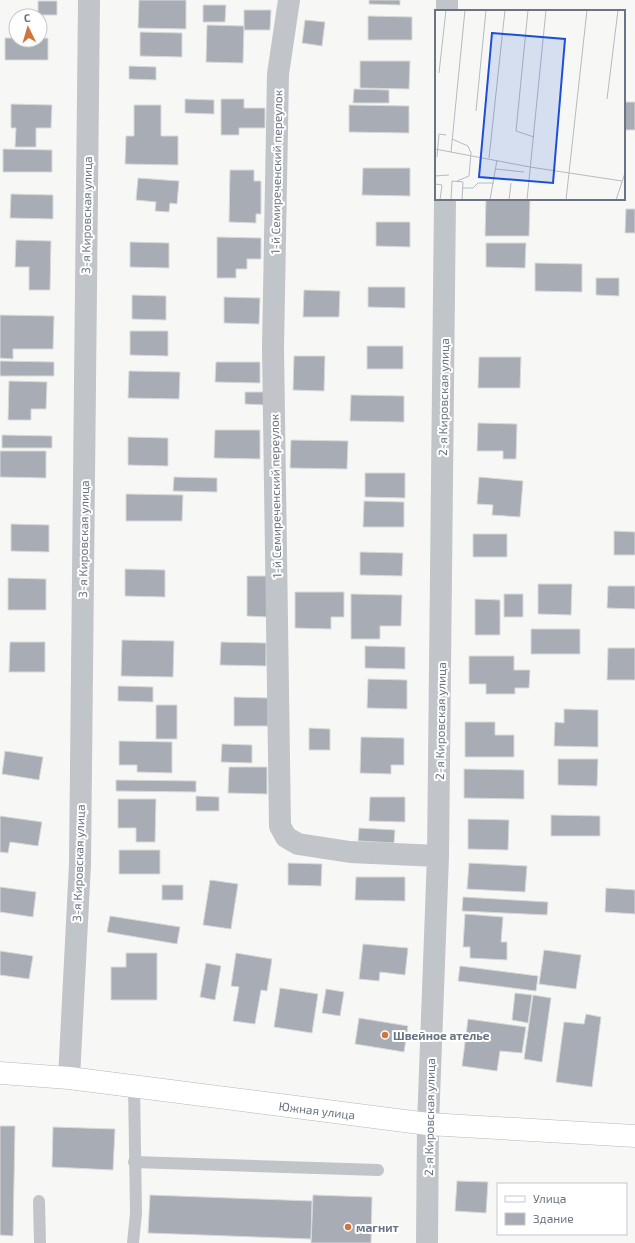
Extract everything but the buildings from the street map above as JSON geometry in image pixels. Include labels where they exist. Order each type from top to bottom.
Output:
[{"type":"street","name":"3-я Кировская улица","points":[[69,1078],[80,864],[89,0]]},
{"type":"street","name":"1-й Семиреченский переулок","points":[[289,0],[278,74],[273,348],[280,826],[286,837],[298,844],[350,852],[438,856]]},
{"type":"street","name":"2-я Кировская улица","points":[[427,1243],[428,1124],[438,856],[445,200]]},
{"type":"street","name":"Южная улица","points":[[0,1073],[69,1078],[428,1124],[635,1136]]},
{"type":"lane","points":[[133,1243],[136,1213],[134,1086]]},
{"type":"lane","points":[[134,1162],[378,1170]]},
{"type":"lane","points":[[39,1201],[40,1243]]},
{"type":"place","name":"Швейное ателье","points":[[385,1035]]},
{"type":"place","name":"магнит","points":[[348,1227]]}]
